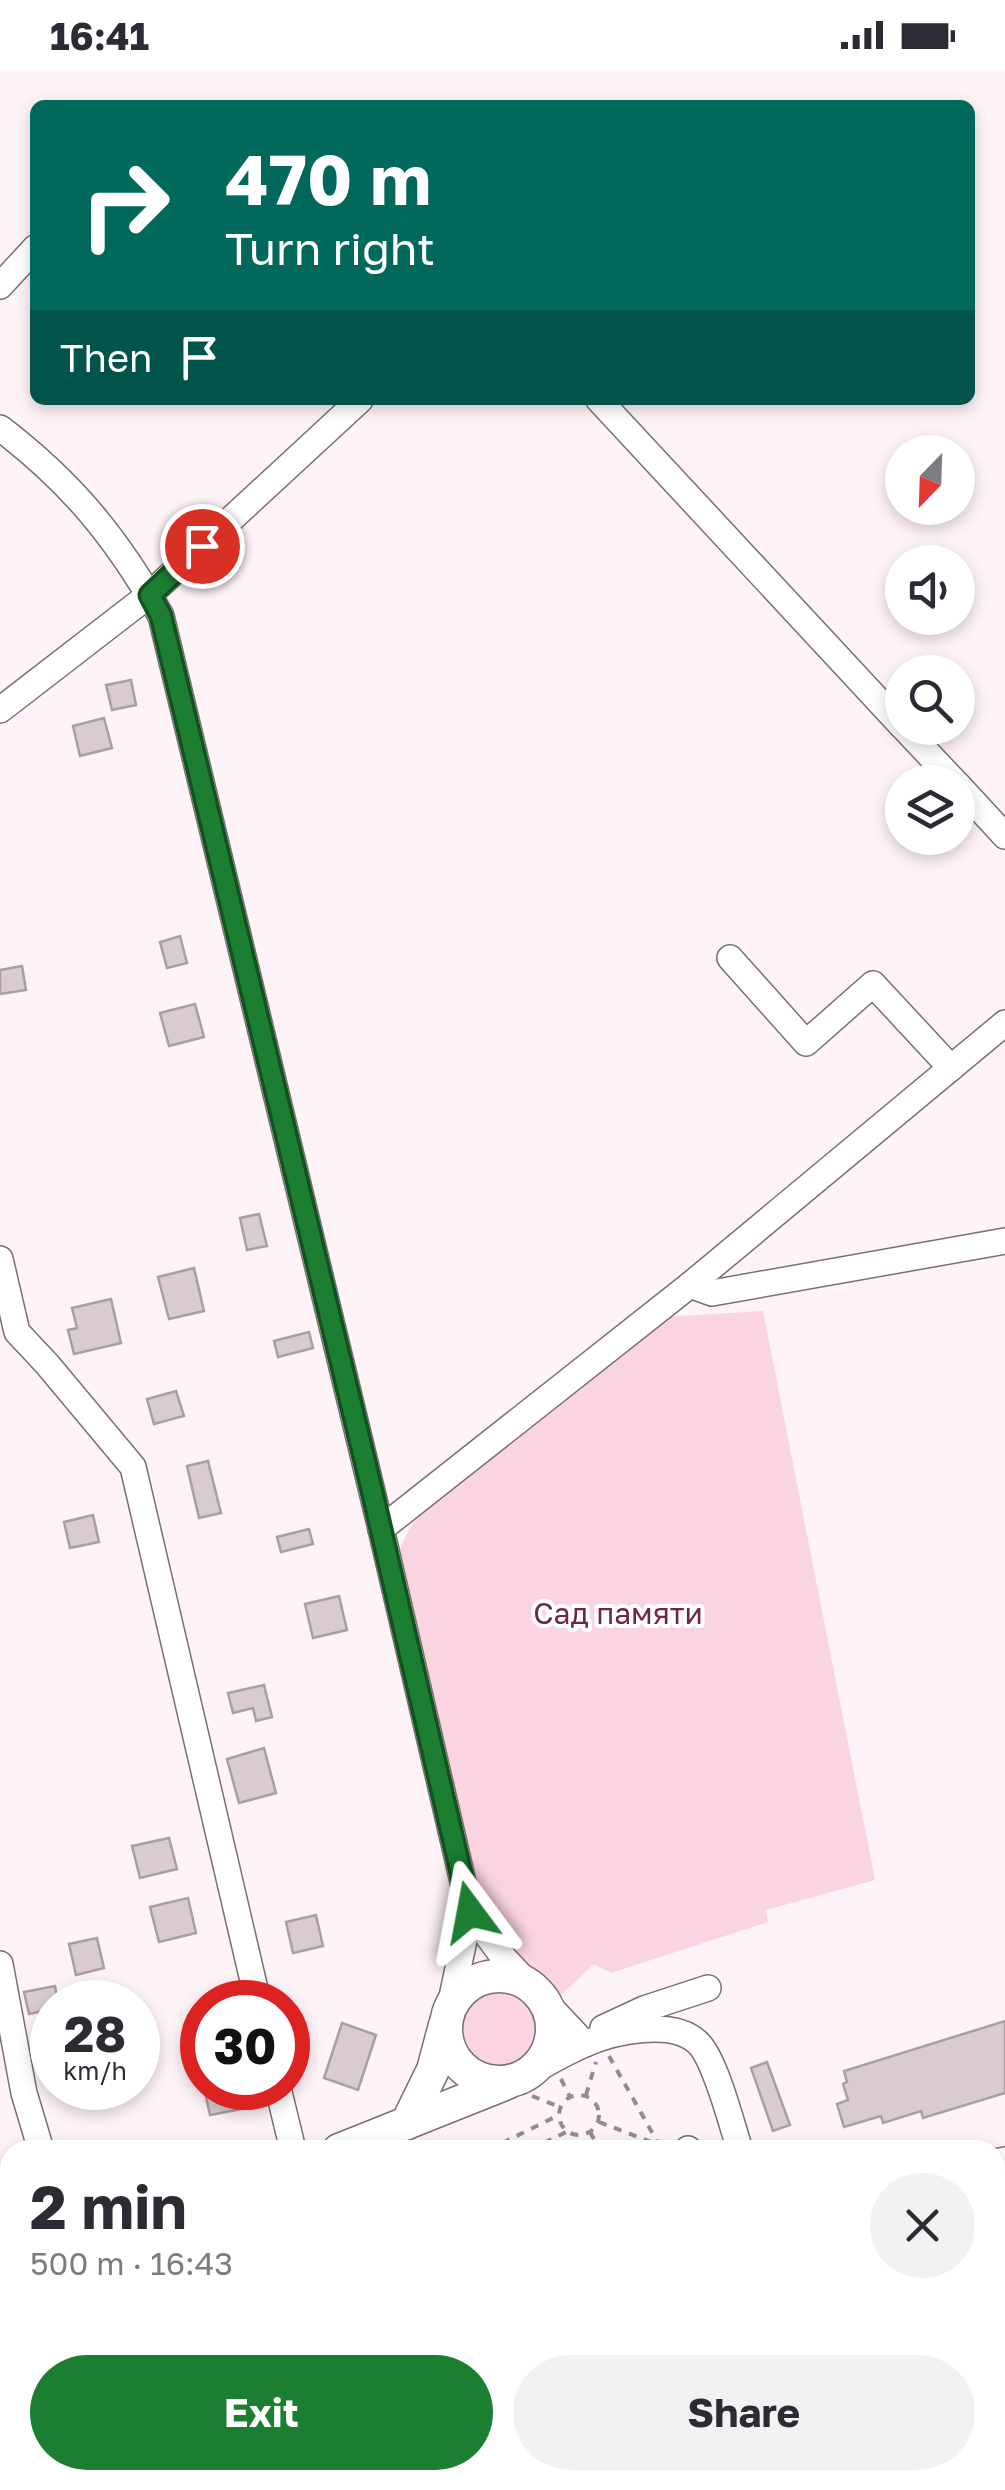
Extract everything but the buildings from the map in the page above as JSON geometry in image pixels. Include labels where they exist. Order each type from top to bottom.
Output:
[{"type":"main road","points":[[364,2140],[527,2086],[551,2036],[548,2010],[533,1989],[511,1978],[486,1978],[455,1999],[433,2070],[407,2123]]},
{"type":"main road","points":[[449,2011],[449,2048],[464,2068],[474,2076],[527,2086]]},
{"type":"street","points":[[0,286],[30,253]]},
{"type":"street","points":[[0,710],[150,595],[355,405]]},
{"type":"street","points":[[604,405],[885,708]]},
{"type":"street","points":[[0,428],[69,486],[104,527],[161,616],[470,1912],[504,1958],[593,2045]]},
{"type":"street","points":[[920,745],[938,765]]},
{"type":"street","points":[[975,804],[1005,836]]},
{"type":"street","points":[[730,958],[806,1043],[872,984],[952,1068]]},
{"type":"street","points":[[381,1529],[690,1284],[1005,1023]]},
{"type":"street","points":[[690,1284],[712,1293],[1005,1241]]},
{"type":"street","points":[[0,1259],[17,1332],[133,1468],[253,1980]]},
{"type":"street","points":[[449,2011],[470,1912]]},
{"type":"street","points":[[0,1964],[24,2092],[37,2140]]},
{"type":"street","points":[[527,2086],[644,2008],[708,1988]]},
{"type":"street","points":[[593,2045],[644,2029],[674,2030],[697,2041],[708,2056],[737,2140]]},
{"type":"street","points":[[283,2110],[291,2140]]},
{"type":"path","points":[[586,2096],[593,2045]]},
{"type":"path","points":[[593,2045],[656,2140]]},
{"type":"path","points":[[557,2071],[570,2097]]},
{"type":"path","points":[[527,2086],[560,2108]]},
{"type":"path","points":[[586,2096],[599,2108],[599,2122],[581,2136],[570,2133],[561,2124],[560,2108],[570,2097],[586,2096]]},
{"type":"path","points":[[508,2140],[559,2115]]},
{"type":"path","points":[[599,2122],[644,2140]]},
{"type":"path","points":[[590,2132],[594,2140]]},
{"type":"path","points":[[554,2140],[570,2133]]},
{"type":"path","points":[[569,2140],[570,2133]]},
{"type":"green space","name":"Сад памяти","points":[[763,1311],[875,1880],[766,1910],[768,1922],[611,1973],[594,1964],[560,1996],[508,1946],[480,1901],[397,1563],[399,1553],[410,1528],[433,1499],[662,1317]]},
{"type":"green space","points":[[498,1986],[514,1989],[528,1998],[537,2012],[537,2044],[528,2058],[514,2067],[498,2070],[482,2067],[468,2058],[459,2044],[456,2028],[459,2012],[468,1998],[482,1989]]},
{"type":"route","points":[[202,546],[150,595],[161,616],[470,1912]]}]
